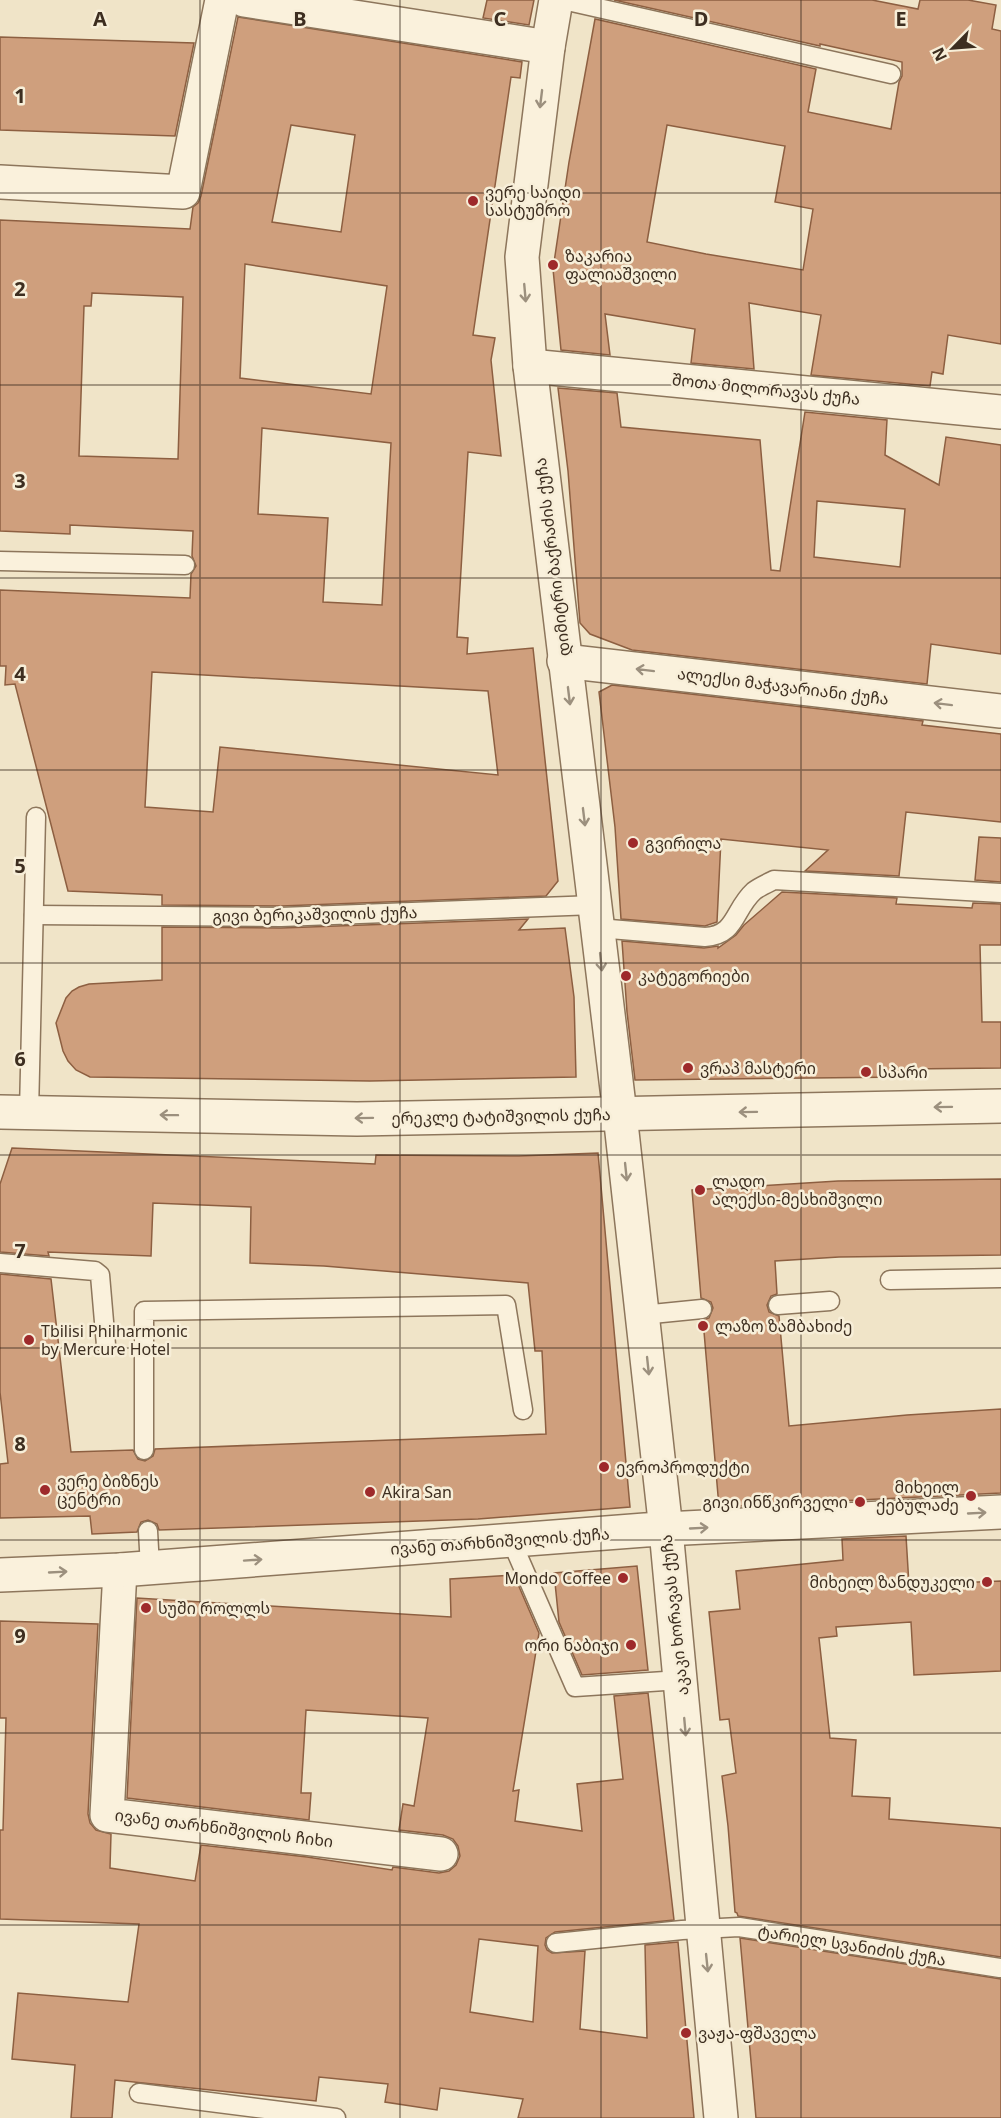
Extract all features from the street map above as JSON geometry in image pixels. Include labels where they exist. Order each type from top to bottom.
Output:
[{"type":"street","points":[[0,182],[183,192],[222,0]]},
{"type":"street","points":[[244,0],[548,47]]},
{"type":"street","name":"დიმიტრი ბაქრაძის ქუჩა","points":[[556,0],[522,257],[530,366],[620,1114]]},
{"type":"street","name":"შოთა მილორავას ქუჩა","points":[[530,366],[1001,412]]},
{"type":"street","name":"ალექსი მაჭავარიანი ქუჩა","points":[[564,661],[1001,711]]},
{"type":"street","name":"ერეკლე ტატიშვილის ქუჩა","points":[[14,1112],[357,1119],[1001,1106]]},
{"type":"street","name":"აკაკი ხორავას ქუჩა","points":[[620,1114],[666,1530],[721,2118]]},
{"type":"street","name":"ივანე თარხნიშვილის ქუჩა","points":[[0,1575],[135,1568],[666,1530],[1001,1512]]},
{"type":"street","name":"ივანე თარხნიშვილის ჩიხი","points":[[135,1568],[107,1815],[441,1854]]},
{"type":"lane","points":[[563,0],[891,74]]},
{"type":"lane","points":[[0,561],[185,565]]},
{"type":"lane","points":[[14,1112],[34,915],[36,817]]},
{"type":"lane","name":"გივი ბერიკაშვილის ქუჩა","points":[[34,915],[596,916],[705,938],[717,937],[728,929],[754,891],[774,880],[1001,893]]},
{"type":"lane","points":[[0,1263],[95,1271],[100,1275],[106,1345]]},
{"type":"lane","points":[[890,1280],[1001,1278]]},
{"type":"lane","points":[[778,1305],[830,1301]]},
{"type":"lane","points":[[144,1449],[144,1311],[506,1305],[524,1410]]},
{"type":"lane","points":[[642,1315],[702,1309]]},
{"type":"lane","points":[[135,1568],[148,1531]]},
{"type":"lane","points":[[511,1540],[575,1687],[680,1680]]},
{"type":"lane","name":"ტარიელ სვანიძის ქუჩა","points":[[556,1943],[703,1928],[739,1927],[1000,1968]]},
{"type":"lane","points":[[139,2093],[336,2118]]},
{"type":"building","points":[[487,0],[534,0],[529,25],[483,18]]},
{"type":"building","points":[[614,0],[872,0],[918,9],[920,0],[968,0],[996,5],[992,29],[1001,31],[1001,344],[948,335],[943,374],[932,372],[930,386],[811,375],[821,315],[749,303],[754,369],[691,363],[695,329],[605,314],[610,355],[561,350],[553,269],[569,162],[595,19],[816,69],[808,112],[891,129],[902,76],[902,62],[820,44],[820,46]],"holes":[[[667,125],[785,146],[775,202],[813,209],[803,270],[647,242]]]},
{"type":"building","points":[[238,17],[522,62],[520,78],[511,77],[473,335],[495,338],[491,360],[501,456],[468,452],[457,637],[468,638],[467,654],[533,648],[558,881],[546,896],[281,906],[162,905],[162,895],[68,891],[15,684],[5,685],[6,666],[0,666],[0,590],[190,598],[191,574],[196,566],[192,556],[193,531],[70,525],[70,534],[0,531],[0,220],[190,229],[193,207],[201,196]],"holes":[[[291,125],[355,135],[341,232],[272,222]],[[245,264],[387,286],[371,394],[240,378]],[[92,293],[183,297],[178,459],[79,456],[84,306],[91,306]],[[262,428],[391,443],[382,605],[323,602],[328,518],[258,514]],[[152,672],[488,691],[498,775],[220,747],[213,812],[145,807]]]},
{"type":"building","points":[[0,37],[194,43],[175,136],[0,130]]},
{"type":"building","points":[[558,388],[617,393],[621,427],[760,440],[771,570],[780,571],[805,412],[887,420],[885,455],[939,485],[946,437],[1001,445],[1001,654],[931,644],[927,684],[632,650],[590,634],[580,623],[568,471]],"holes":[[[817,501],[905,509],[900,567],[814,557]]]},
{"type":"building","points":[[612,685],[923,721],[922,725],[1001,734],[1001,822],[906,812],[899,876],[805,871],[828,850],[721,839],[717,922],[705,926],[621,919],[615,827],[599,692]]},
{"type":"building","points":[[979,837],[1001,838],[1001,882],[975,880]]},
{"type":"building","points":[[782,892],[897,898],[896,904],[972,908],[973,903],[1001,904],[1001,945],[980,945],[982,1022],[1001,1022],[1001,1068],[906,1069],[906,1077],[635,1080],[622,941],[704,948],[718,946],[718,948],[736,935],[744,925]]},
{"type":"building","points":[[528,919],[519,930],[565,928],[574,997],[576,1077],[370,1081],[90,1077],[76,1070],[63,1051],[56,1023],[66,998],[72,991],[89,984],[162,980],[162,927],[281,928]]},
{"type":"building","points":[[12,1148],[375,1164],[376,1155],[519,1156],[598,1153],[630,1507],[478,1519],[159,1530],[157,1524],[148,1520],[141,1522],[137,1532],[92,1534],[90,1516],[0,1518],[0,1464],[8,1463],[0,1392],[0,1274],[51,1279],[71,1452],[133,1450],[138,1459],[145,1461],[153,1456],[155,1449],[546,1434],[542,1351],[535,1351],[528,1283],[324,1266],[250,1263],[251,1207],[153,1203],[151,1256],[48,1252],[49,1256],[0,1252],[0,1184]]},
{"type":"building","points":[[1001,1179],[1001,1255],[839,1257],[775,1261],[777,1294],[771,1296],[767,1305],[769,1312],[779,1316],[789,1426],[1001,1409],[1001,1493],[719,1507],[703,1320],[709,1318],[713,1308],[711,1302],[701,1298],[692,1190],[838,1181]]},
{"type":"building","points":[[906,1536],[909,1585],[1001,1581],[1001,1671],[914,1675],[911,1622],[836,1627],[837,1636],[819,1638],[830,1738],[856,1740],[852,1796],[890,1798],[889,1819],[1001,1828],[1001,1957],[738,1916],[735,1912],[722,1776],[736,1773],[729,1719],[720,1720],[709,1612],[740,1609],[736,1571],[843,1560],[842,1539]]},
{"type":"building","points":[[637,1566],[648,1670],[582,1675],[559,1622],[554,1573]]},
{"type":"building","points":[[514,1575],[539,1633],[513,1791],[519,1790],[515,1821],[582,1831],[577,1784],[623,1779],[614,1696],[648,1693],[674,1920],[555,1932],[546,1938],[545,1945],[552,1953],[585,1951],[580,2029],[647,2038],[645,1945],[678,1942],[694,2118],[518,2118],[523,2099],[440,2088],[437,2110],[385,2102],[388,2084],[319,2077],[316,2101],[115,2080],[112,2118],[71,2118],[75,2065],[12,2059],[18,1993],[128,2002],[139,1924],[0,1919],[0,1830],[3,1830],[6,1718],[0,1718],[0,1621],[98,1624],[88,1814],[90,1823],[96,1830],[111,1834],[110,1868],[195,1881],[201,1845],[307,1857],[392,1870],[393,1867],[439,1873],[449,1871],[456,1865],[460,1856],[458,1846],[453,1839],[443,1835],[399,1830],[403,1804],[414,1806],[428,1718],[306,1710],[301,1793],[311,1793],[309,1820],[127,1798],[137,1598],[451,1617],[450,1579]],"holes":[[[479,1939],[538,1946],[533,2022],[470,2012]]]},
{"type":"building","points":[[740,1938],[1001,1979],[1001,2118],[756,2118]]},
{"type":"place","name":"ვერე საიდი სასტუმრო","points":[[473,201]]},
{"type":"place","name":"ზაკარია ფალიაშვილი","points":[[553,265]]},
{"type":"place","name":"გვირილა","points":[[633,843]]},
{"type":"place","name":"კატეგორიები","points":[[626,976]]},
{"type":"place","name":"ვრაპ მასტერი","points":[[688,1068]]},
{"type":"place","name":"სპარი","points":[[866,1072]]},
{"type":"place","name":"ლადო ალექსი-მესხიშვილი","points":[[700,1190]]},
{"type":"place","name":"ლაზო ზამბახიძე","points":[[703,1326]]},
{"type":"place","name":"Tbilisi Philharmonic by Mercure Hotel","points":[[29,1340]]},
{"type":"place","name":"ევროპროდუქტი","points":[[604,1467]]},
{"type":"place","name":"ვერე ბიზნეს ცენტრი","points":[[45,1490]]},
{"type":"place","name":"Akira San","points":[[370,1492]]},
{"type":"place","name":"მიხეილ ქებულაძე","points":[[971,1496]]},
{"type":"place","name":"გივი ინწკირველი","points":[[860,1502]]},
{"type":"place","name":"Mondo Coffee","points":[[623,1578]]},
{"type":"place","name":"მიხეილ ზანდუკელი","points":[[987,1582]]},
{"type":"place","name":"სუში როლლს","points":[[146,1608]]},
{"type":"place","name":"ორი ნაბიჯი","points":[[631,1645]]},
{"type":"place","name":"ვაჟა-ფშაველა","points":[[686,2033]]}]
